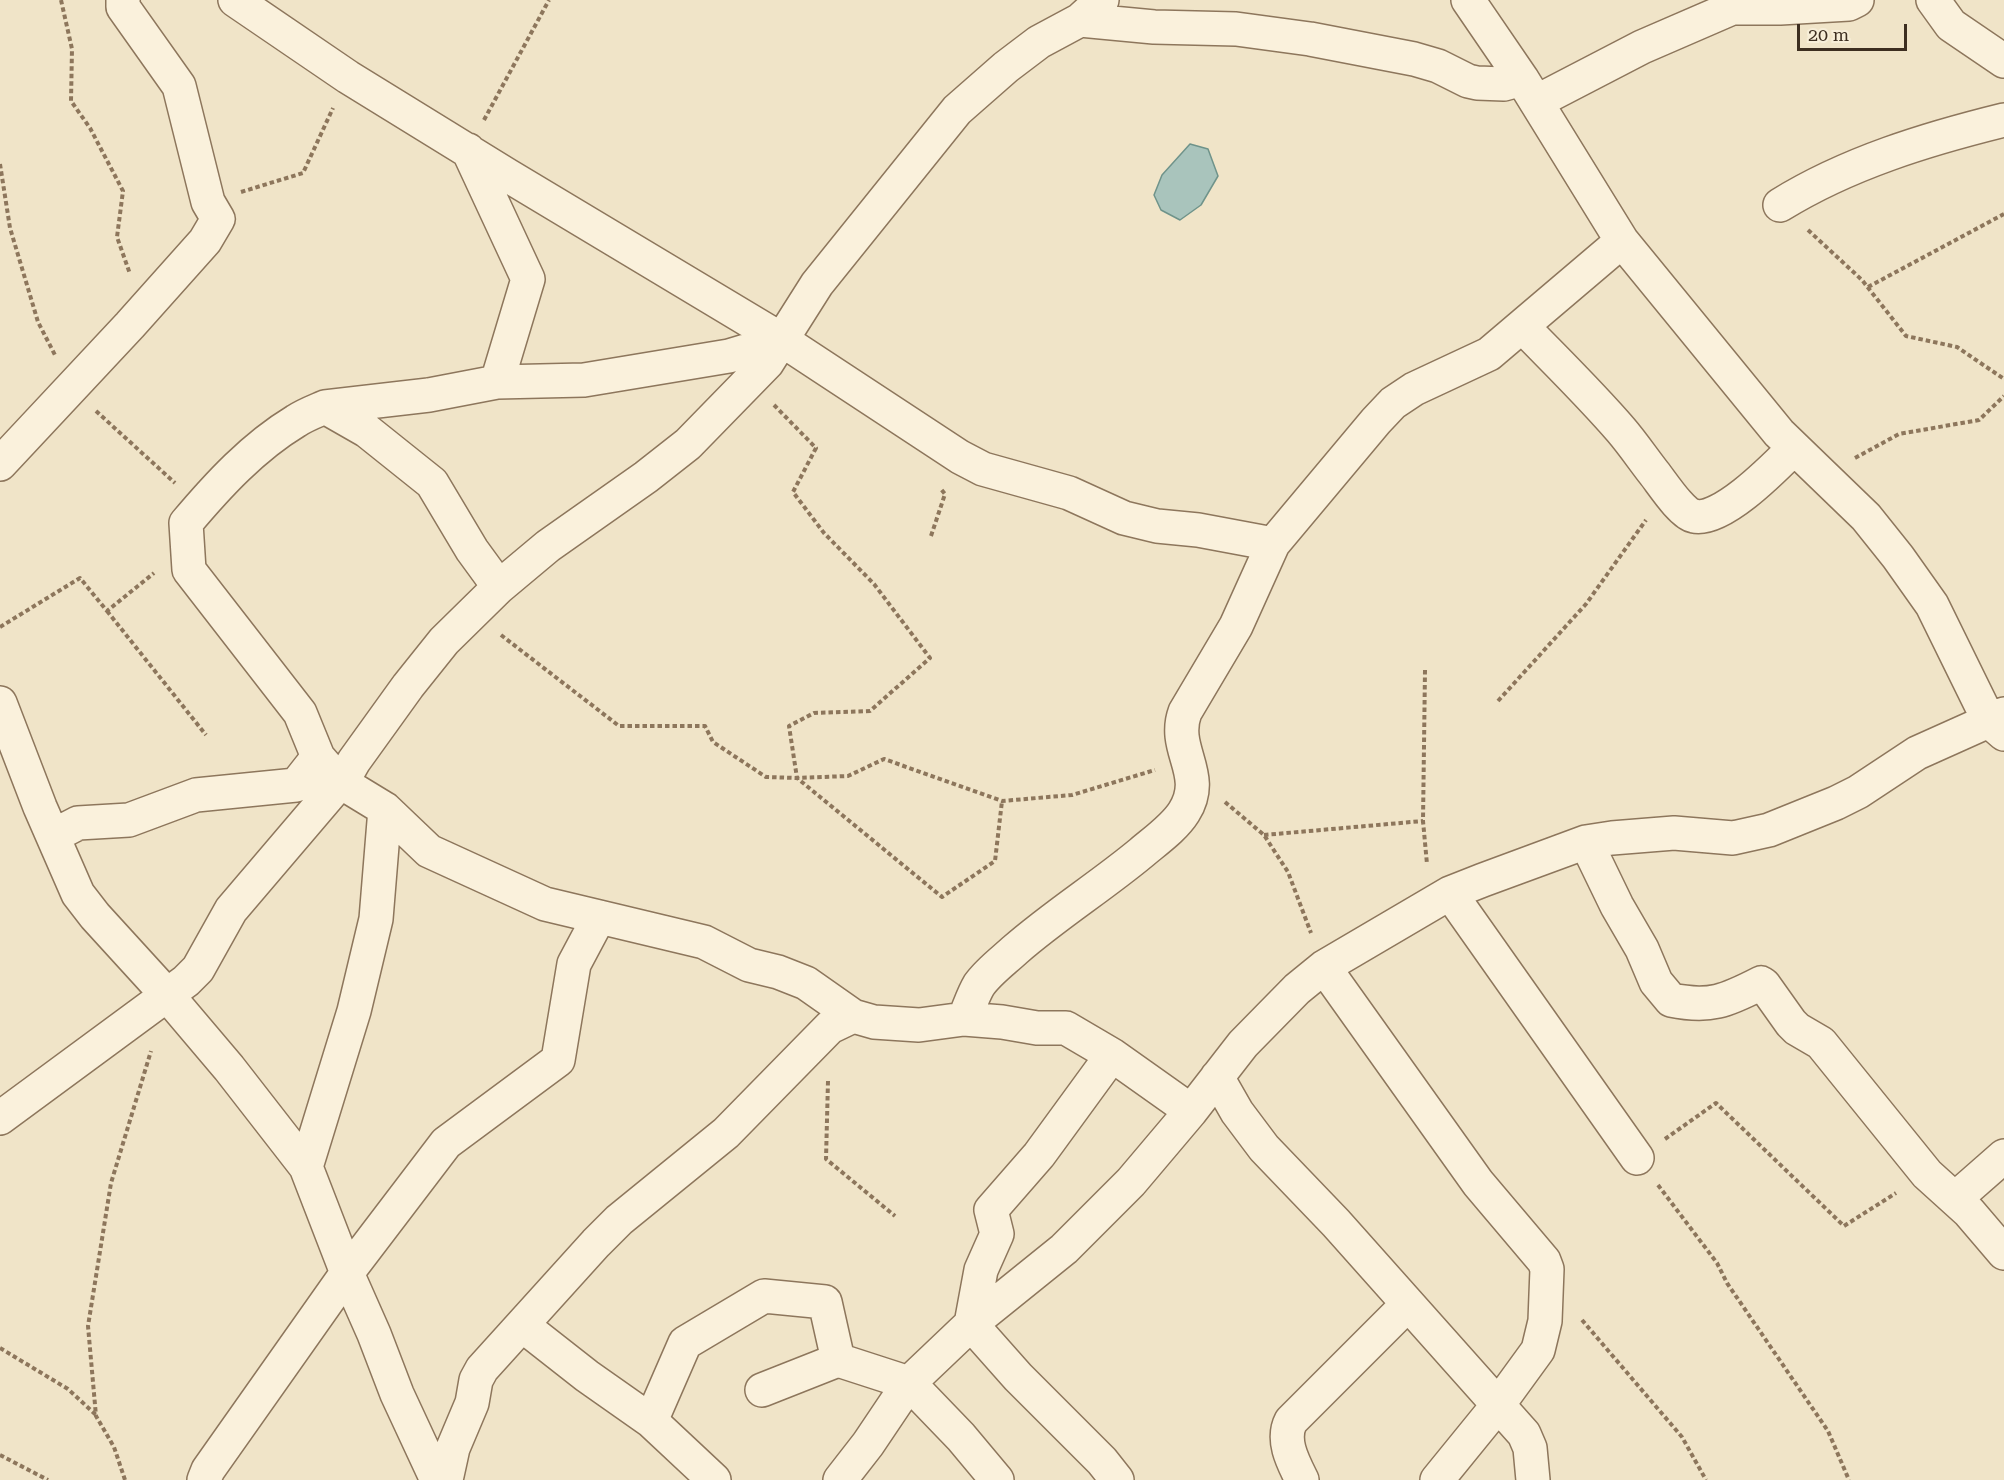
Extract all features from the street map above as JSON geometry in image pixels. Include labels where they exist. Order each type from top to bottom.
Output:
[{"type":"street","points":[[0,464],[206,241],[218,219],[208,202],[178,86],[123,7],[123,0]]},
{"type":"street","points":[[235,0],[348,77],[782,340],[939,444],[983,469],[1069,493],[1124,518],[1157,526],[1198,530],[1273,544]]},
{"type":"street","points":[[840,1480],[909,1383],[971,1324],[1064,1249],[1131,1182],[1267,1018],[1324,967],[1440,898],[1586,842],[1674,833],[1733,838],[1769,830],[1858,792],[1917,753],[1999,723],[1932,605],[1866,517],[1794,448],[1622,241],[1529,90],[1468,0]]},
{"type":"street","points":[[0,1118],[168,996],[198,969],[231,910],[346,775],[437,650],[499,587],[548,546],[646,477],[688,444],[767,363],[817,284],[957,110],[1006,67],[1039,42],[1091,10],[1154,27],[1236,28],[1310,39],[1414,59],[1438,66],[1468,81],[1504,84],[1529,90],[1642,47],[1732,8],[1849,4],[1857,0]]},
{"type":"street","points":[[1933,0],[1951,25],[2004,61]]},
{"type":"street","points":[[1780,204],[1865,162],[1962,130],[2004,120]]},
{"type":"street","points":[[468,150],[528,279],[497,382]]},
{"type":"street","points":[[964,1019],[979,986],[993,969],[1053,918],[1116,873],[1161,836],[1183,814],[1194,786],[1180,732],[1185,712],[1236,626],[1273,544],[1346,455],[1393,403],[1429,381],[1489,354],[1622,241]]},
{"type":"street","points":[[1523,327],[1621,429],[1667,490],[1692,516],[1699,517],[1715,512],[1750,489],[1794,448]]},
{"type":"street","points":[[782,340],[729,356],[584,380],[497,382],[429,395],[325,407],[296,420],[225,477],[186,523],[189,570],[300,713],[318,757],[339,782],[385,809],[429,851],[545,904],[704,942],[749,965],[778,972],[806,983],[841,1022]]},
{"type":"street","points":[[325,407],[367,431],[432,483],[471,550],[499,587]]},
{"type":"street","points":[[0,703],[78,894],[230,1068],[306,1167],[397,1394],[437,1480]]},
{"type":"street","points":[[53,836],[78,824],[129,820],[196,795],[296,785],[318,757]]},
{"type":"street","points":[[306,1167],[354,1011],[376,919],[385,809]]},
{"type":"street","points":[[1586,842],[1617,906],[1642,949],[1656,982],[1671,1000],[1710,1004],[1734,997],[1761,983],[1764,985],[1791,1023],[1825,1048],[1927,1174],[1983,1227],[2004,1253]]},
{"type":"street","points":[[1440,898],[1638,1158]]},
{"type":"street","points":[[204,1480],[208,1470],[252,1406],[347,1273],[446,1143],[558,1060],[574,964],[599,917]]},
{"type":"street","points":[[1324,967],[1478,1183],[1544,1261],[1547,1269],[1545,1321],[1538,1350],[1498,1405],[1437,1480]]},
{"type":"street","points":[[446,1480],[453,1448],[472,1403],[480,1372],[611,1228],[726,1133],[841,1022],[919,1025],[964,1019],[1037,1028],[1066,1028],[1112,1056],[1191,1112]]},
{"type":"street","points":[[971,1324],[981,1270],[997,1234],[991,1210],[1039,1155],[1112,1056]]},
{"type":"street","points":[[1217,1077],[1237,1112],[1264,1148],[1336,1223],[1524,1434],[1530,1448],[1533,1480]]},
{"type":"street","points":[[1954,1199],[2004,1156]]},
{"type":"street","points":[[651,1421],[685,1343],[764,1296],[825,1302],[838,1360]]},
{"type":"street","points":[[1302,1480],[1289,1450],[1287,1428],[1291,1420],[1408,1304]]},
{"type":"street","points":[[971,1324],[1018,1377],[1102,1461],[1117,1480]]},
{"type":"street","points":[[522,1325],[587,1376],[651,1421],[714,1480]]},
{"type":"street","points":[[762,1390],[838,1360],[909,1383],[961,1437],[997,1480]]},
{"type":"path","points":[[61,0],[72,49],[71,101],[90,128],[123,191],[117,237],[143,311]]},
{"type":"path","points":[[468,150],[549,0]]},
{"type":"path","points":[[208,202],[303,173],[348,77]]},
{"type":"path","points":[[0,164],[10,228],[39,322],[72,388],[201,506]]},
{"type":"path","points":[[1780,204],[1862,280],[1906,336],[1957,347],[2004,379]]},
{"type":"path","points":[[1868,287],[2004,214]]},
{"type":"path","points":[[750,381],[816,448],[793,492],[824,533],[874,584],[930,658],[870,711],[814,713],[789,726],[797,778],[942,897],[995,861],[1002,801]]},
{"type":"path","points":[[1823,476],[1899,434],[1979,420],[2004,396]]},
{"type":"path","points":[[1498,701],[1586,604],[1667,490]]},
{"type":"path","points":[[107,611],[188,545]]},
{"type":"path","points":[[0,627],[80,578],[206,735]]},
{"type":"path","points":[[473,614],[619,726],[705,726],[713,742],[766,777],[848,776],[884,759],[1002,801],[1072,795],[1189,766],[1264,835],[1288,872],[1324,967]]},
{"type":"path","points":[[1425,670],[1423,821],[1440,898]]},
{"type":"path","points":[[1264,835],[1423,821]]},
{"type":"path","points":[[96,1416],[88,1326],[111,1183],[168,996]]},
{"type":"path","points":[[841,1022],[826,1159],[895,1216]]},
{"type":"path","points":[[1849,1480],[1828,1431],[1727,1283],[1717,1263],[1638,1158],[1716,1103],[1844,1226],[1927,1174]]},
{"type":"path","points":[[1548,1281],[1682,1437],[1706,1480]]},
{"type":"path","points":[[0,1348],[68,1389],[96,1416],[114,1447],[125,1480]]},
{"type":"path","points":[[0,1455],[48,1480]]},
{"type":"water","points":[[1190,144],[1208,149],[1218,176],[1201,205],[1180,220],[1161,210],[1154,195],[1162,175]]}]
